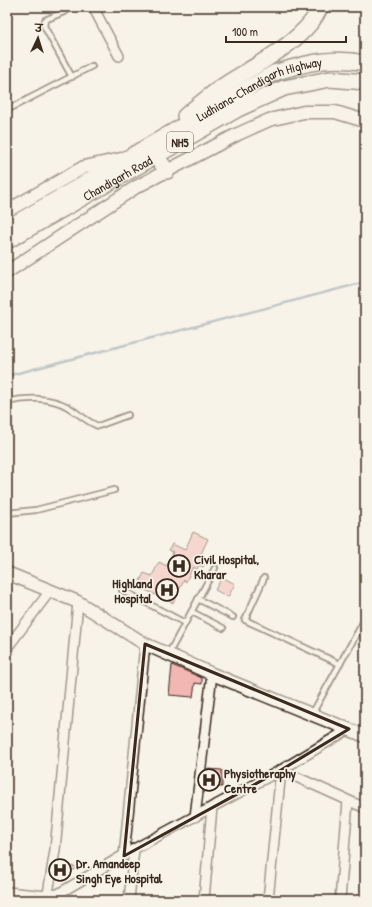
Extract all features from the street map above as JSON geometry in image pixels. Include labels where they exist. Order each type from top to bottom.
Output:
[{"type":"highway","points":[[169,133],[181,119],[204,100],[302,33],[320,7]]},
{"type":"highway","name":"Ludhiana-Chandigarh Highway","points":[[7,228],[274,73],[310,62],[350,60],[365,63]]},
{"type":"highway","name":"Chandigarh Road","points":[[7,241],[238,109],[284,88],[330,79],[365,82]]},
{"type":"highway","points":[[156,156],[167,170]]},
{"type":"street","points":[[93,7],[119,56]]},
{"type":"street","points":[[7,272],[136,187],[167,170],[269,120],[304,112],[335,112],[365,121]]},
{"type":"street","points":[[7,211],[84,167],[128,157]]},
{"type":"street","points":[[7,573],[78,602],[145,644],[168,655],[365,736]]},
{"type":"street","points":[[7,648],[50,591]]},
{"type":"street","points":[[47,898],[55,850],[78,602]]},
{"type":"street","points":[[124,856],[145,644]]},
{"type":"street","points":[[195,817],[212,674]]},
{"type":"street","points":[[7,892],[47,898],[58,894],[134,849],[281,770],[349,729]]},
{"type":"street","points":[[281,770],[365,808]]},
{"type":"street","points":[[268,900],[281,770]]},
{"type":"street","points":[[340,900],[348,801]]},
{"type":"street","points":[[204,900],[212,808]]},
{"type":"street","points":[[129,900],[134,849]]},
{"type":"lane","points":[[66,11],[46,20],[44,26],[72,77]]},
{"type":"lane","points":[[7,110],[92,66]]},
{"type":"lane","points":[[7,402],[31,398],[53,401],[66,406],[98,426],[128,415]]},
{"type":"lane","points":[[7,513],[41,509],[114,490]]},
{"type":"lane","points":[[168,655],[215,568]]},
{"type":"lane","points":[[264,578],[245,620],[340,664]]},
{"type":"lane","points":[[122,590],[185,623]]},
{"type":"lane","points":[[198,599],[233,617]]},
{"type":"lane","points":[[192,612],[223,628]]},
{"type":"lane","points":[[312,715],[365,619]]},
{"type":"highlighted area","points":[[145,644],[349,729],[281,770],[124,856]]},
{"type":"building","points":[[193,532],[208,539],[199,558],[206,561],[203,567],[199,565],[197,569],[193,567],[186,582],[184,580],[173,603],[143,589],[145,583],[140,581],[144,573],[152,576],[159,562],[167,566],[173,552],[169,550],[172,544],[185,550]]},
{"type":"building","points":[[222,577],[235,584],[228,597],[215,590]]},
{"type":"building","points":[[172,665],[202,678],[202,684],[195,683],[193,697],[169,695]]},
{"type":"building","points":[[207,769],[222,770],[222,787],[205,786]]},
{"type":"building","points":[[59,865],[79,867],[56,879]]},
{"type":"waterway","points":[[7,376],[365,282]]},
{"type":"place","name":"Civil Hospital, Kharar","points":[[179,566]]},
{"type":"place","name":"Highland Hospital","points":[[167,590]]},
{"type":"place","name":"Physiotheraphy Centre","points":[[209,780]]},
{"type":"place","name":"Dr. Amandeep Singh Eye Hospital","points":[[60,870]]}]
